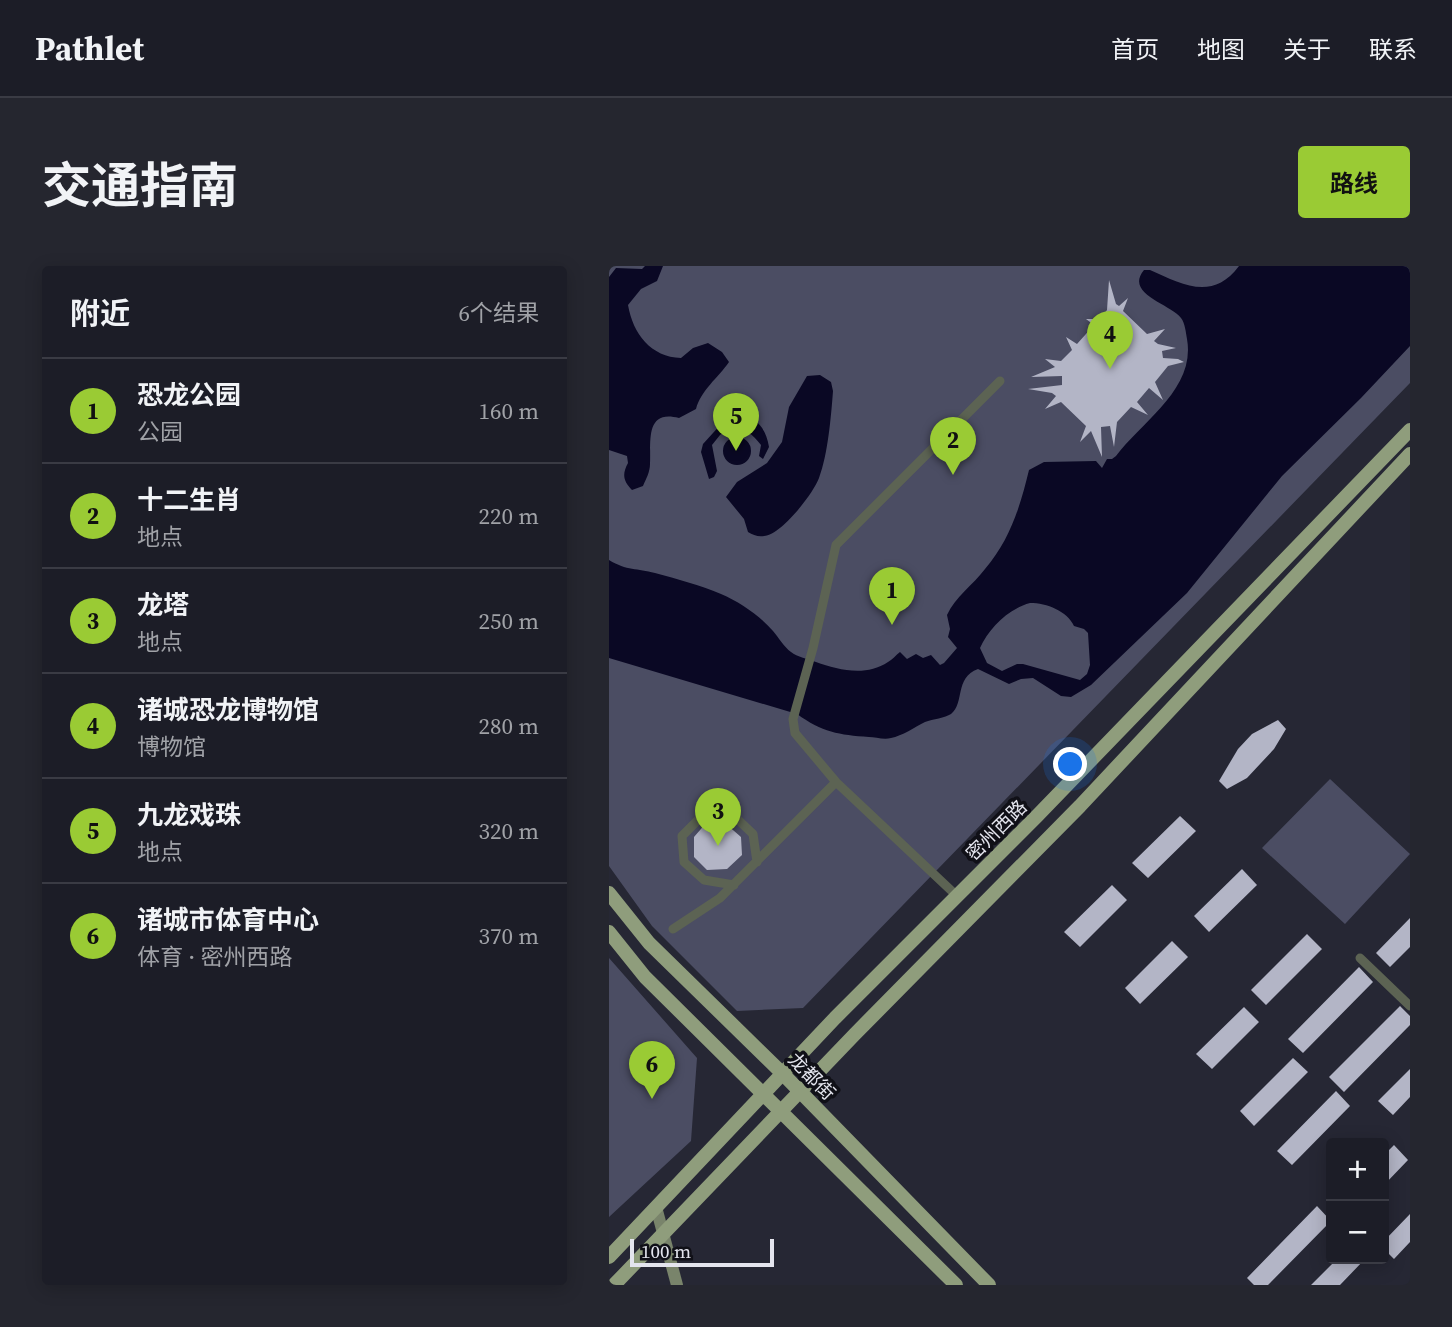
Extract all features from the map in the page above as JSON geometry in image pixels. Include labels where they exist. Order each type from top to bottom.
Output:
[{"type":"main road","name":"密州西路","points":[[609,1257],[835,1018],[1410,430]]},
{"type":"main road","points":[[614,1285],[855,1034],[1080,806],[1410,454]]},
{"type":"main road","name":"龙都街","points":[[609,893],[649,943],[801,1092],[989,1285]]},
{"type":"main road","points":[[609,932],[645,977],[956,1285]]},
{"type":"main road","points":[[656,1207],[677,1285]]},
{"type":"street","points":[[957,896],[836,782],[795,733],[793,719],[813,648],[836,545],[1000,380]]},
{"type":"street","points":[[673,929],[720,898],[836,782]]},
{"type":"street","points":[[734,885],[704,880],[684,862],[682,836],[705,813],[733,815],[753,834],[757,862]]},
{"type":"street","points":[[1360,958],[1410,1006]]},
{"type":"shaded area","points":[[609,266],[1410,266],[1410,383],[803,1008],[737,1011],[652,926],[609,866]]},
{"type":"shaded area","points":[[645,266],[663,266],[657,281],[641,289],[628,305],[634,325],[645,342],[670,357],[681,358],[693,348],[708,343],[722,352],[729,362],[706,390],[696,409],[679,418],[660,418],[655,423],[651,437],[649,473],[643,486],[632,490],[624,477],[627,456],[609,450],[609,277],[616,268],[642,269]]},
{"type":"shaded area","points":[[1239,266],[1410,266],[1410,346],[1282,476],[1187,593],[1091,685],[1071,697],[1061,696],[1033,678],[1009,684],[978,669],[966,678],[958,704],[951,714],[925,722],[895,737],[883,739],[831,732],[797,714],[609,658],[609,560],[627,568],[688,582],[728,597],[762,620],[793,654],[825,665],[861,671],[879,667],[900,652],[907,659],[916,654],[923,658],[931,655],[940,665],[944,663],[957,648],[948,637],[950,629],[947,615],[994,558],[1008,535],[1029,470],[1044,462],[1096,461],[1102,468],[1107,459],[1116,456],[1164,404],[1183,374],[1188,357],[1183,323],[1176,313],[1144,292],[1139,278],[1144,270],[1196,287],[1218,284]],"holes":[[[1036,603],[1061,612],[1074,626],[1088,633],[1090,665],[1087,674],[1080,680],[1023,664],[1002,671],[987,663],[980,648],[989,633],[1014,610]]]},
{"type":"shaded area","points":[[820,375],[831,382],[833,391],[827,447],[819,478],[803,503],[779,529],[764,536],[754,535],[748,532],[744,519],[726,497],[737,482],[767,463],[782,442],[789,407],[807,376]]},
{"type":"shaded area","points":[[740,412],[760,425],[769,447],[763,459],[759,456],[761,445],[744,430],[731,426],[712,445],[717,471],[714,477],[709,479],[701,452],[703,444],[723,422]]},
{"type":"shaded area","points":[[737,437],[747,441],[751,451],[747,461],[737,465],[727,461],[723,451],[727,441]]},
{"type":"shaded area","points":[[1330,779],[1410,854],[1345,924],[1262,848]]},
{"type":"shaded area","points":[[609,958],[697,1058],[691,1141],[609,1217]]},
{"type":"building","points":[[1109,280],[1116,304],[1119,306],[1128,298],[1123,311],[1147,334],[1165,329],[1154,341],[1176,348],[1162,351],[1163,358],[1184,362],[1168,366],[1155,382],[1163,400],[1149,388],[1137,402],[1148,415],[1131,407],[1117,422],[1114,447],[1110,426],[1101,427],[1102,457],[1091,431],[1080,442],[1086,426],[1061,402],[1045,409],[1056,396],[1028,389],[1062,385],[1062,376],[1031,377],[1055,367],[1045,359],[1061,361],[1072,350],[1066,337],[1077,344],[1094,325],[1086,319],[1100,319],[1107,310]]},
{"type":"building","points":[[1278,720],[1286,729],[1274,749],[1247,778],[1227,789],[1219,781],[1238,749],[1252,734]]},
{"type":"building","points":[[1180,816],[1196,831],[1148,878],[1132,863]]},
{"type":"building","points":[[707,822],[726,824],[741,837],[742,855],[727,869],[707,870],[694,857],[694,837]]},
{"type":"building","points":[[1242,869],[1257,885],[1209,932],[1194,916]]},
{"type":"building","points":[[1112,885],[1127,900],[1080,947],[1064,932]]},
{"type":"building","points":[[1410,918],[1410,947],[1390,967],[1376,953]]},
{"type":"building","points":[[1307,934],[1322,949],[1266,1005],[1251,990]]},
{"type":"building","points":[[1172,941],[1188,957],[1140,1004],[1125,988]]},
{"type":"building","points":[[1359,967],[1373,982],[1303,1053],[1288,1039]]},
{"type":"building","points":[[1400,1006],[1410,1016],[1410,1025],[1344,1092],[1329,1077]]},
{"type":"building","points":[[1244,1007],[1259,1022],[1212,1069],[1196,1054]]},
{"type":"building","points":[[1293,1058],[1308,1072],[1254,1126],[1240,1111]]},
{"type":"building","points":[[1410,1069],[1410,1097],[1393,1115],[1378,1101]]},
{"type":"building","points":[[1336,1091],[1350,1106],[1292,1165],[1277,1151]]},
{"type":"building","points":[[1394,1145],[1408,1160],[1389,1180],[1389,1150]]},
{"type":"building","points":[[1317,1206],[1326,1216],[1326,1226],[1268,1285],[1254,1285],[1247,1278]]},
{"type":"building","points":[[1410,1214],[1410,1242],[1394,1259],[1389,1254],[1389,1236]]},
{"type":"building","points":[[1332,1264],[1360,1264],[1340,1285],[1311,1285]]},
{"type":"place","name":"诸城恐龙博物馆","points":[[1110,369]]},
{"type":"place","name":"九龙戏珠","points":[[736,451]]},
{"type":"place","name":"十二生肖","points":[[953,475]]},
{"type":"place","name":"恐龙公园","points":[[892,625]]},
{"type":"place","name":"龙塔","points":[[718,846]]},
{"type":"place","name":"诸城市体育中心","points":[[652,1099]]}]
